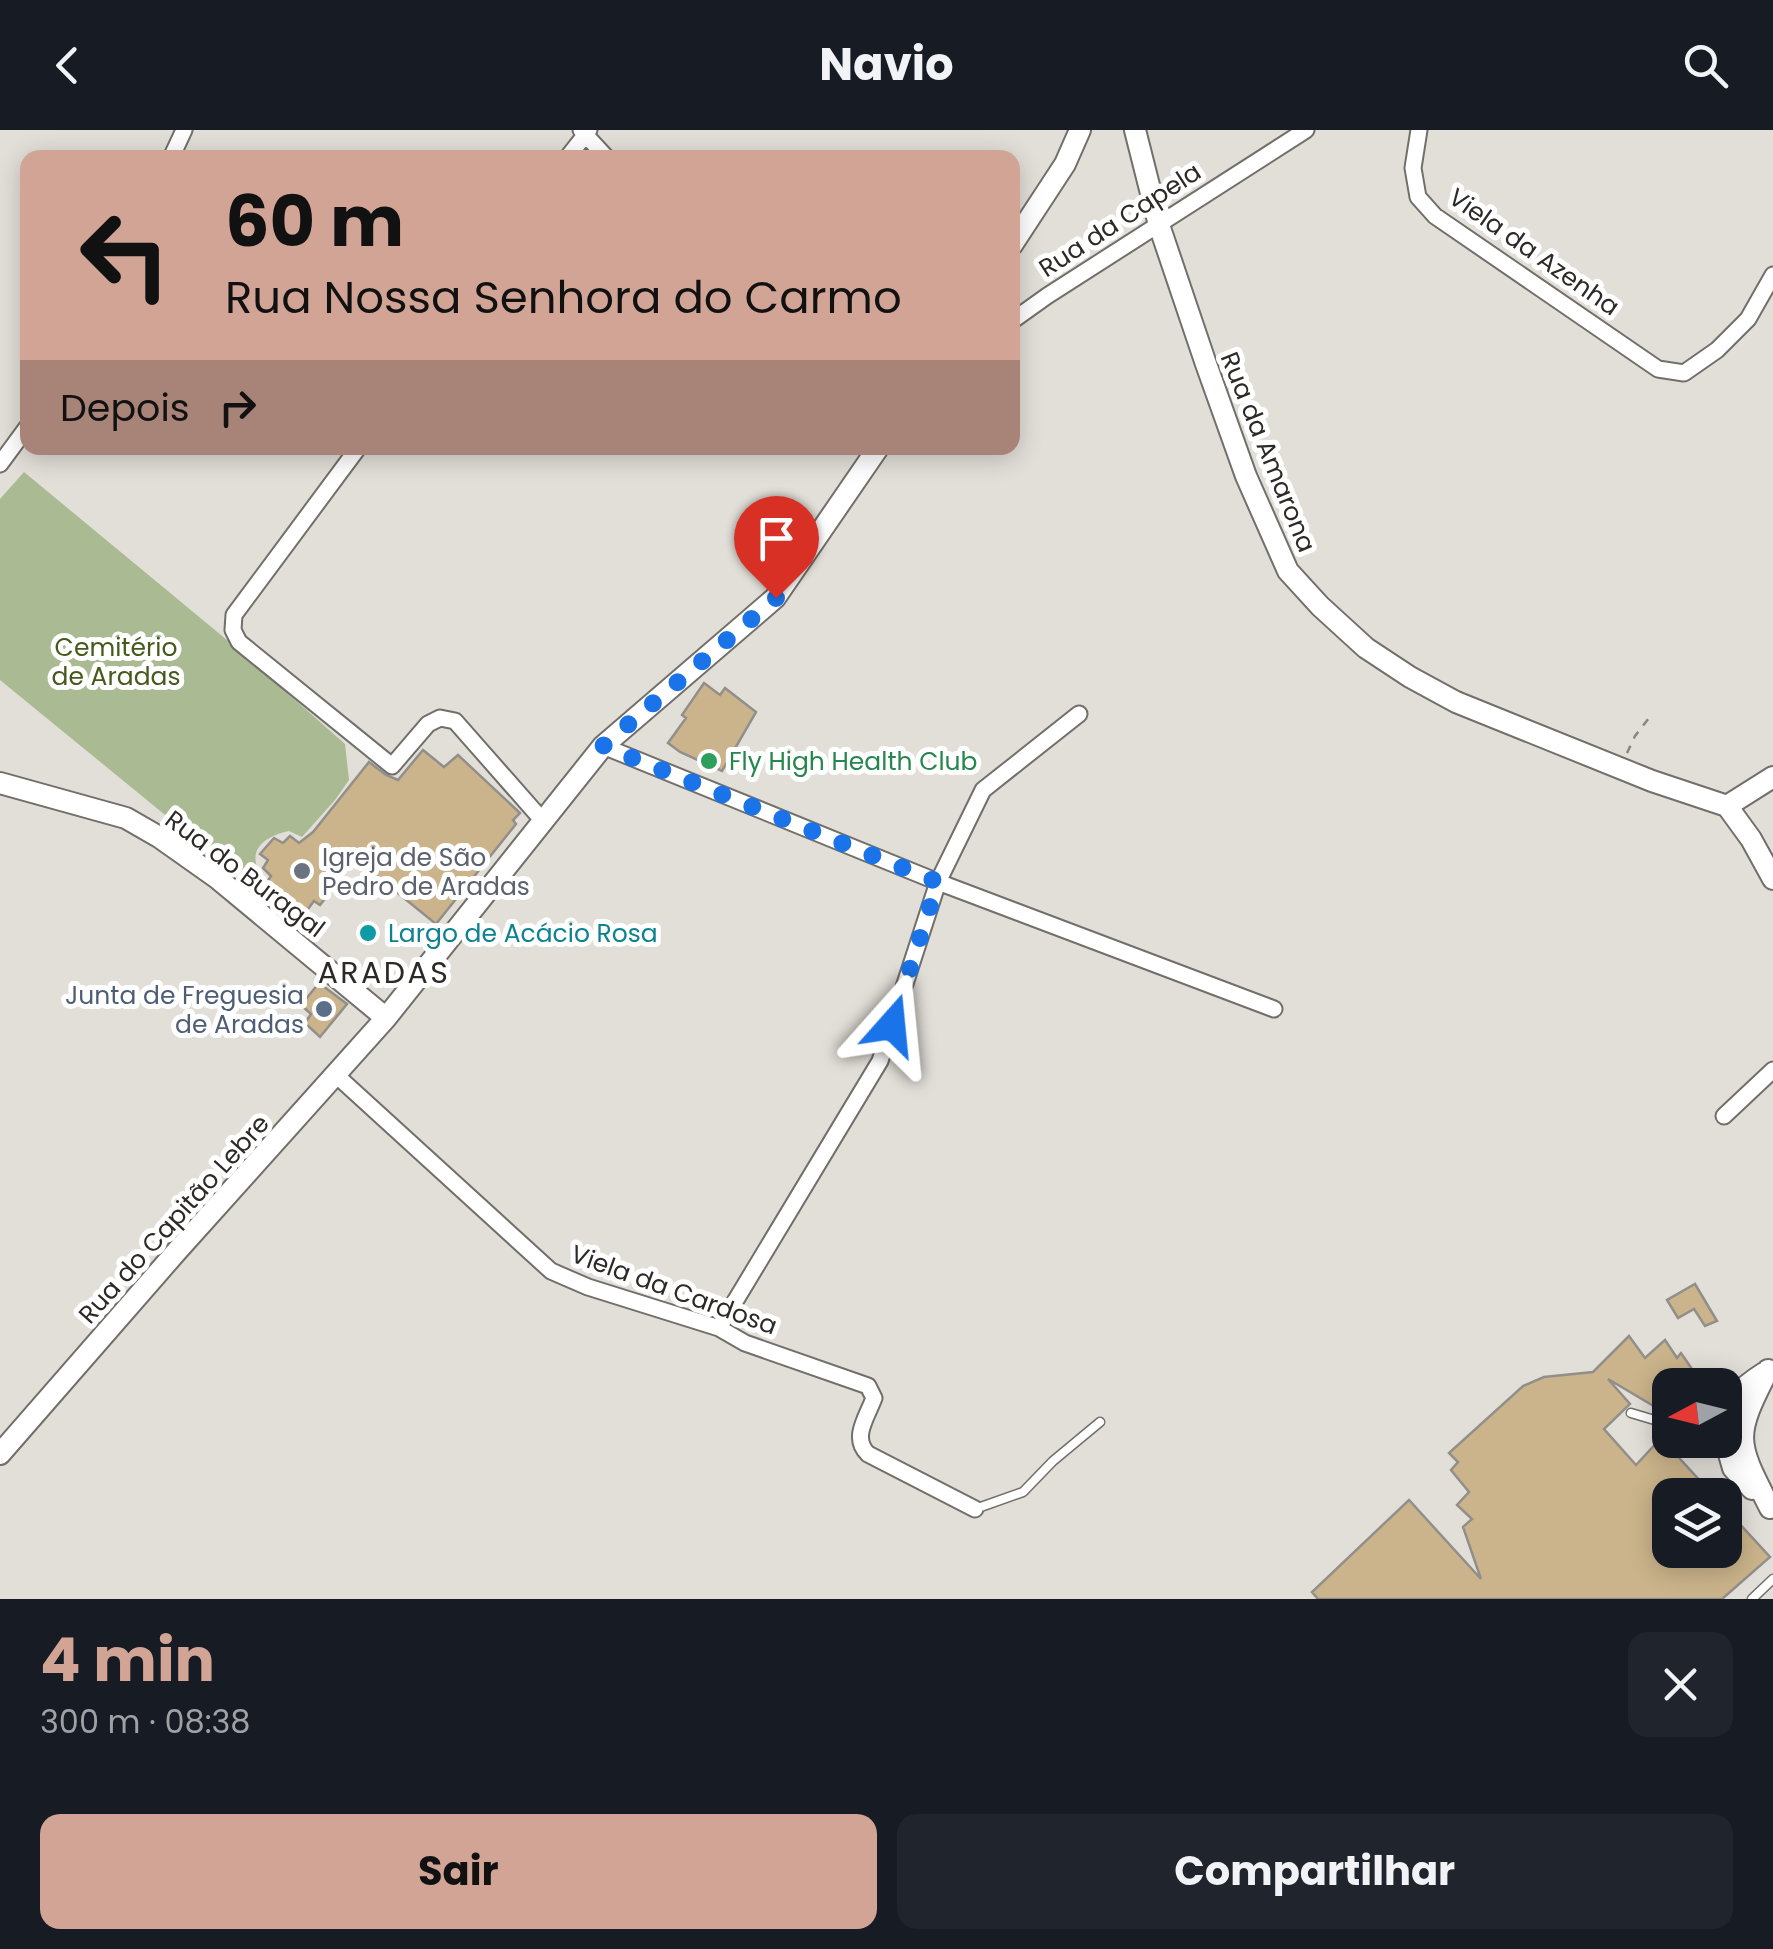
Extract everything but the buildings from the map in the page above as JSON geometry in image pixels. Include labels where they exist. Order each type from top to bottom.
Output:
[{"type":"street","points":[[1020,233],[1066,164],[1080,130]]},
{"type":"street","name":"Rua da Amarona","points":[[1135,130],[1158,225],[1246,476],[1288,570],[1366,648],[1410,678],[1456,702],[1652,781],[1728,806]]},
{"type":"street","name":"Rua da Capela","points":[[1020,315],[1306,130]]},
{"type":"street","name":"Viela da Azenha","points":[[1418,130],[1413,168],[1418,198],[1435,216],[1658,369],[1684,373],[1717,350],[1748,319],[1773,275]]},
{"type":"street","points":[[0,464],[20,437]]},
{"type":"street","points":[[353,455],[234,615],[233,630],[238,642],[392,766],[428,724],[440,718],[455,721],[543,821]]},
{"type":"street","points":[[386,1018],[603,746],[776,598],[873,455]]},
{"type":"street","points":[[719,1328],[880,1061],[938,882],[983,790],[1079,714]]},
{"type":"street","points":[[603,746],[938,882],[1274,1010]]},
{"type":"street","points":[[1773,777],[1728,806],[1773,879]]},
{"type":"street","name":"Rua do Buragal","points":[[0,783],[126,818],[159,837],[217,878],[386,1018]]},
{"type":"street","name":"Rua do Capitão Lebre","points":[[0,1454],[386,1018]]},
{"type":"street","points":[[1724,1116],[1773,1070]]},
{"type":"street","name":"Viela da Cardosa","points":[[336,1075],[551,1271],[588,1287],[719,1328],[745,1343],[868,1386],[874,1398],[858,1438],[861,1448],[976,1509]]},
{"type":"street","points":[[1742,1388],[1770,1368]]},
{"type":"street","points":[[1770,1368],[1746,1414],[1742,1432],[1746,1460],[1771,1510]]},
{"type":"street","points":[[1730,1458],[1732,1468],[1771,1510]]},
{"type":"lane","points":[[1631,1413],[1652,1419]]},
{"type":"lane","points":[[976,1509],[1023,1492],[1100,1422]]},
{"type":"lane","points":[[1752,1599],[1773,1578]]},
{"type":"path","points":[[1620,768],[1635,736],[1649,718]]},
{"type":"green space","name":"Cemitério de Aradas","points":[[24,472],[227,640],[345,744],[349,780],[302,837],[289,831],[271,837],[259,847],[256,861],[264,880],[257,890],[0,680],[0,499]]},
{"type":"place","name":"Fly High Health Club","points":[[709,761]]},
{"type":"place","name":"Igreja de São Pedro de Aradas","points":[[302,871]]},
{"type":"place","name":"Largo de Acácio Rosa","points":[[368,933]]},
{"type":"place","name":"Junta de Freguesia de Aradas","points":[[324,1009]]},
{"type":"district","name":"ARADAS","points":[[384,972]]},
{"type":"route","points":[[776,598],[603,746],[938,882],[892,1025]]}]
